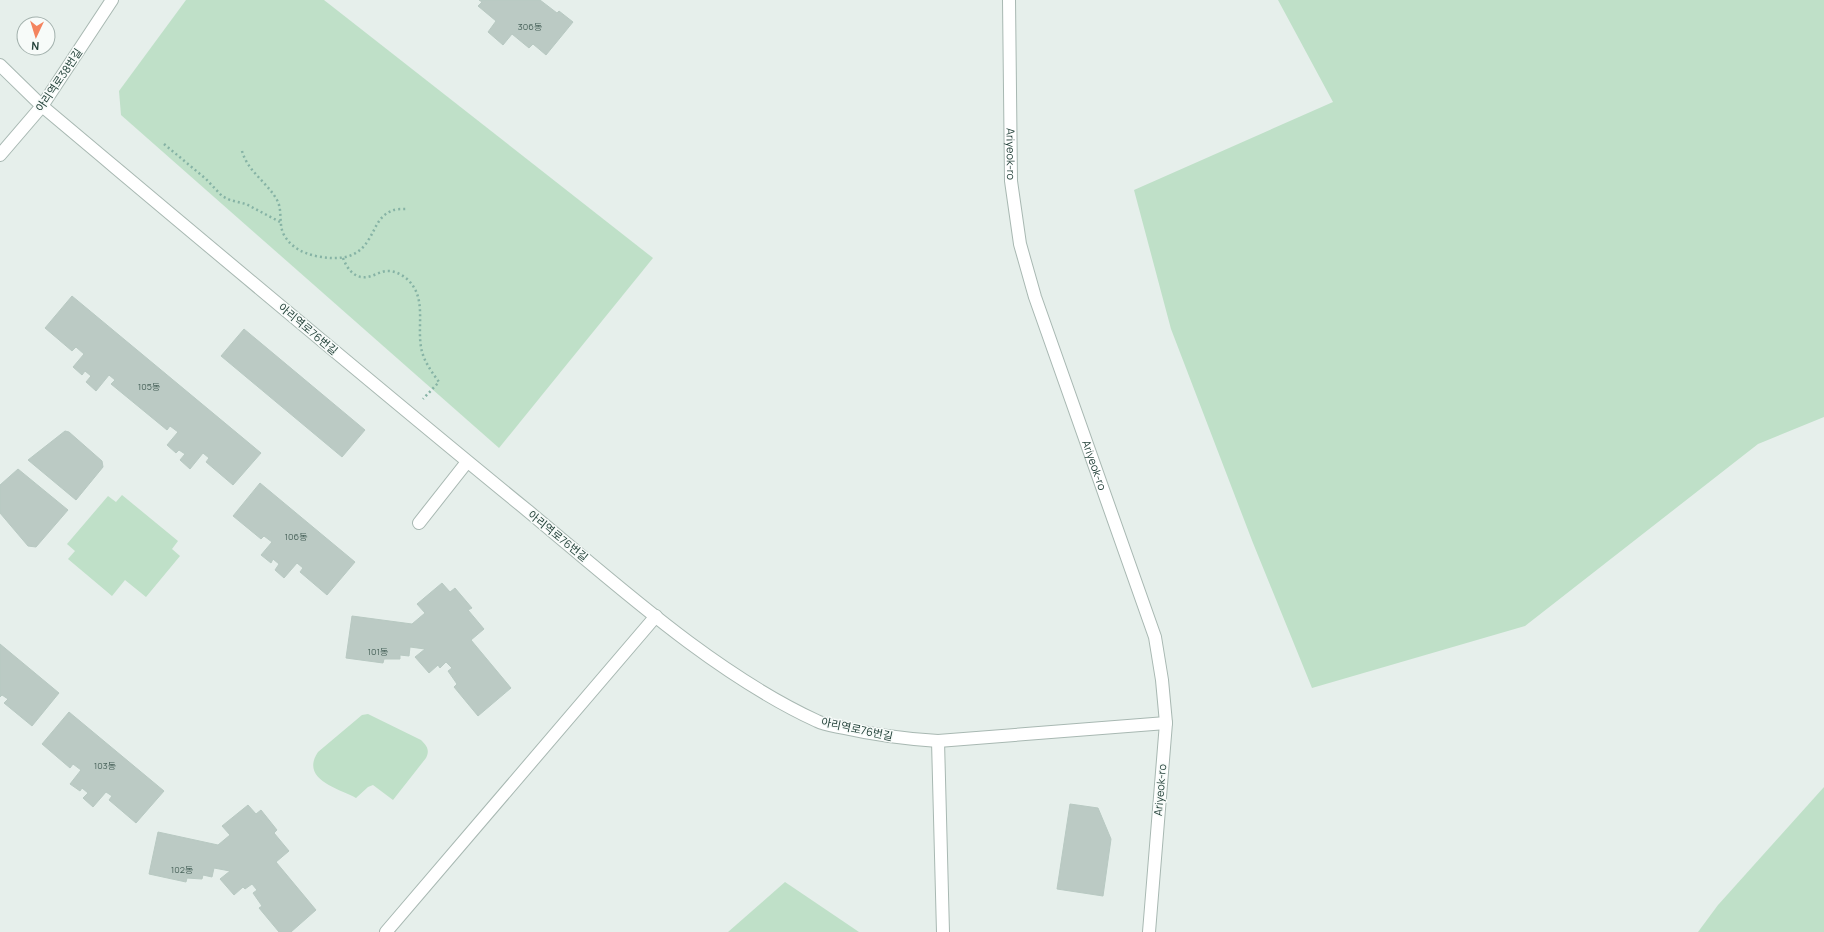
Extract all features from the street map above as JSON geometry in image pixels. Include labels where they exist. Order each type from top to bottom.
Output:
[{"type":"street","name":"아리역로38번길","points":[[0,155],[42,106],[112,0]]},
{"type":"street","name":"Ariyeok-ro","points":[[1009,0],[1011,182],[1020,244],[1035,297],[1155,637],[1162,680],[1166,723],[1149,932]]},
{"type":"street","name":"아리역로76번길","points":[[0,65],[42,106],[467,462],[656,616],[721,665],[778,701],[820,722],[874,734],[938,741],[1166,723]]},
{"type":"street","points":[[419,523],[467,462]]},
{"type":"street","points":[[386,932],[656,616]]},
{"type":"street","points":[[938,741],[944,932]]},
{"type":"path","points":[[164,144],[206,179],[222,196],[230,200],[246,204],[280,222]]},
{"type":"path","points":[[242,151],[248,167],[278,201],[280,222],[284,234],[292,245],[301,252],[336,259],[348,257],[359,251],[369,240],[376,225],[383,216],[392,210],[406,209]]},
{"type":"path","points":[[343,258],[351,272],[359,276],[367,277],[387,271],[398,273],[408,280],[416,290],[420,304],[419,334],[421,348],[429,369],[439,382]]},
{"type":"green space","points":[[186,0],[324,0],[653,258],[499,448],[121,115],[119,91]]},
{"type":"green space","points":[[1278,0],[1824,0],[1824,417],[1758,444],[1525,626],[1312,688],[1253,543],[1171,329],[1134,190],[1333,102]]},
{"type":"green space","points":[[122,495],[178,541],[172,549],[180,556],[146,597],[125,580],[112,596],[68,559],[75,551],[67,544],[108,496],[116,502]]},
{"type":"green space","points":[[368,714],[421,740],[427,748],[428,753],[426,758],[393,800],[373,785],[368,787],[356,798],[323,781],[317,776],[314,769],[314,761],[318,752],[362,715]]},
{"type":"green space","points":[[1824,787],[1824,932],[1698,932],[1718,905]]},
{"type":"green space","points":[[785,882],[859,932],[728,932]]},
{"type":"building","points":[[479,0],[540,0],[557,13],[559,11],[573,22],[546,55],[533,44],[529,48],[512,34],[503,45],[488,32],[496,21],[478,6],[482,2]]},
{"type":"building","points":[[72,296],[261,453],[233,485],[206,462],[209,458],[203,453],[190,469],[180,460],[185,454],[179,450],[176,453],[167,445],[178,432],[170,426],[167,430],[111,384],[115,380],[109,375],[96,391],[86,382],[91,376],[85,371],[82,375],[73,367],[84,354],[76,347],[72,351],[45,328]]},
{"type":"building","points":[[244,329],[365,430],[342,457],[221,356]]},
{"type":"building","points":[[65,431],[69,432],[102,461],[103,467],[76,500],[28,460]]},
{"type":"building","points":[[18,469],[68,510],[36,547],[28,546],[0,513],[0,485]]},
{"type":"building","points":[[260,483],[355,562],[327,595],[300,572],[303,568],[297,563],[284,578],[275,570],[279,564],[273,559],[271,563],[261,555],[272,542],[264,536],[261,539],[233,516]]},
{"type":"building","points":[[442,583],[450,592],[455,588],[472,608],[468,610],[484,629],[471,640],[511,688],[478,716],[454,687],[457,684],[448,671],[452,668],[446,662],[440,668],[438,665],[429,673],[415,657],[425,649],[410,647],[409,656],[400,655],[400,659],[384,659],[383,663],[346,658],[352,616],[412,624],[425,613],[417,604]]},
{"type":"building","points":[[0,644],[59,693],[32,726],[4,703],[8,699],[2,695],[0,697]]},
{"type":"building","points":[[69,712],[164,791],[136,823],[109,800],[112,796],[106,792],[93,807],[83,798],[88,793],[82,788],[80,791],[70,784],[81,770],[73,764],[70,768],[42,744]]},
{"type":"building","points":[[1070,804],[1098,808],[1111,839],[1103,896],[1057,889]]},
{"type":"building","points":[[248,805],[256,814],[261,810],[277,830],[274,833],[289,851],[276,862],[316,910],[291,932],[279,932],[259,908],[262,906],[253,893],[257,890],[252,884],[245,889],[243,887],[234,895],[220,879],[230,871],[214,868],[212,877],[203,875],[202,879],[187,878],[186,882],[149,874],[158,832],[218,845],[230,835],[222,826]]}]
